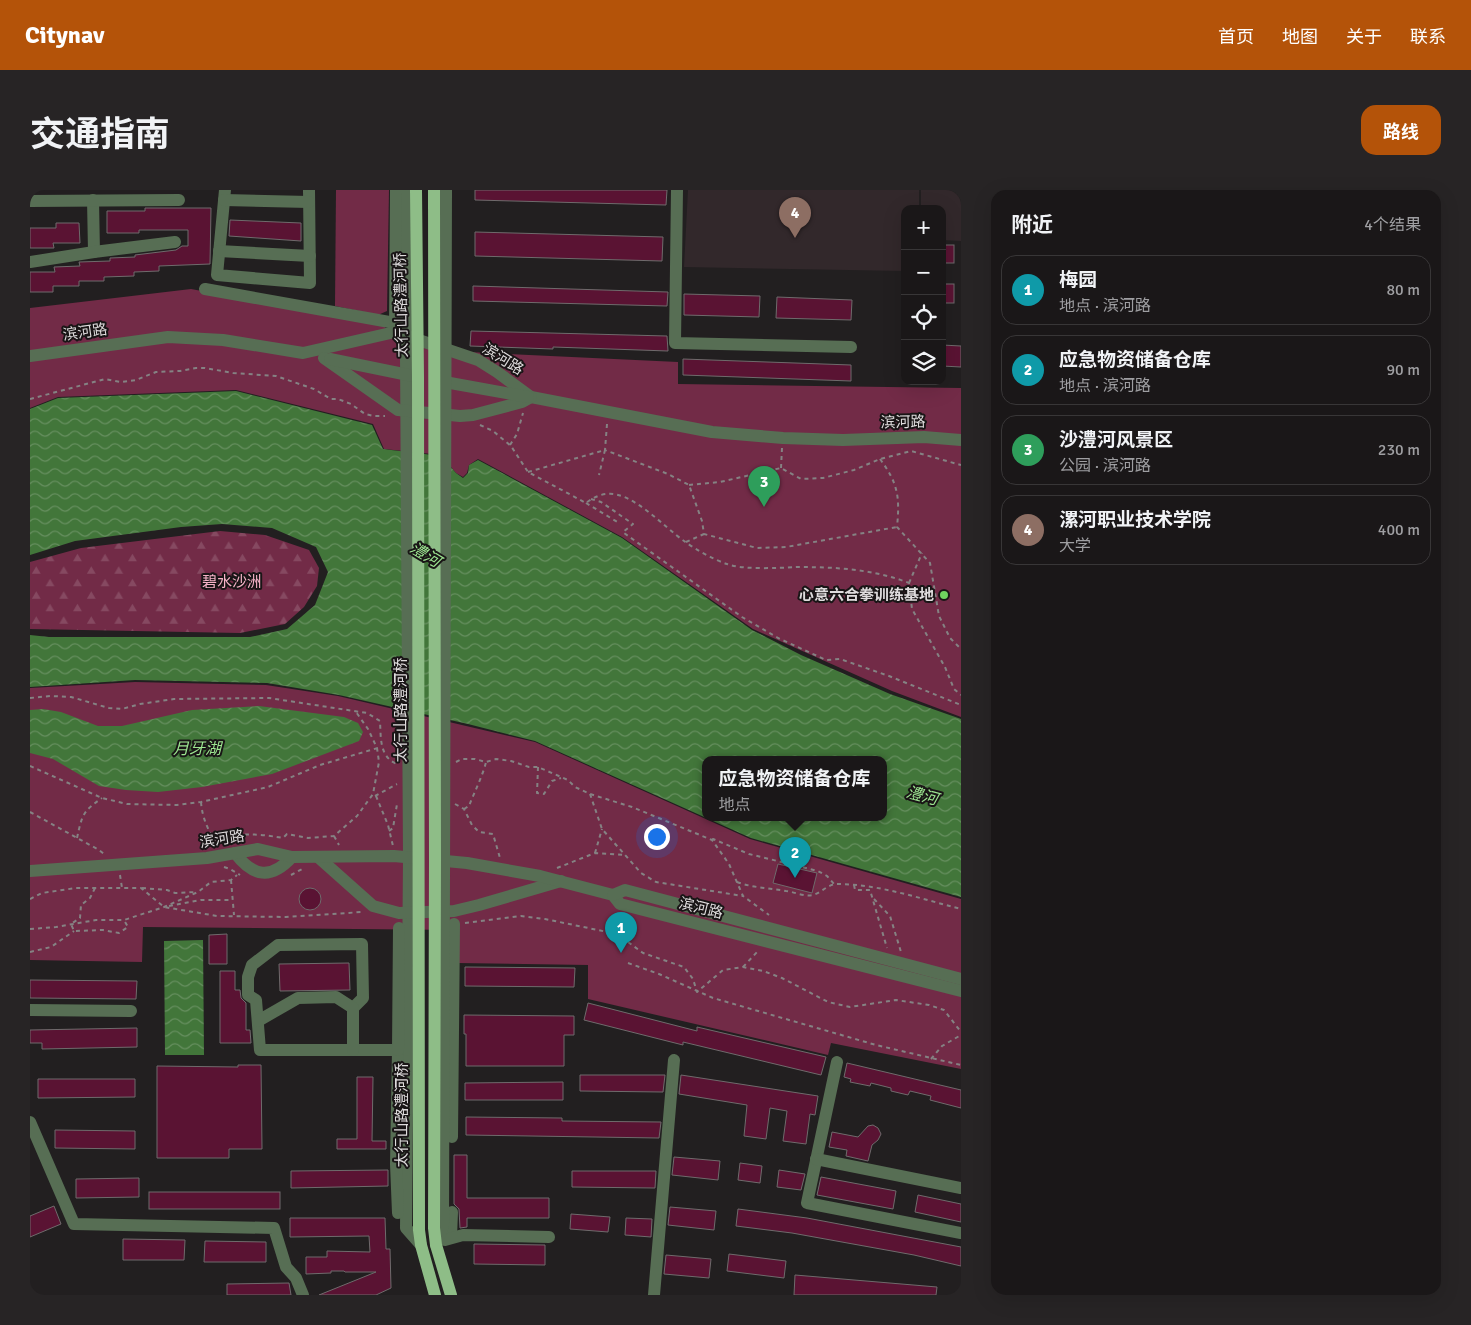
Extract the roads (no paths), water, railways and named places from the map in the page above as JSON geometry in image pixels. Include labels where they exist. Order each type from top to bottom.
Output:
[{"type":"main road","name":"太行山路澧河桥","points":[[416,190],[412,376],[412,1229],[421,1246],[435,1295]]},
{"type":"main road","points":[[434,190],[440,381],[440,860],[438,1227],[436,1245],[451,1295]]},
{"type":"main road","points":[[421,1246],[436,1245]]},
{"type":"street","points":[[205,289],[395,327],[396,190]]},
{"type":"street","name":"太行山路澧河桥","points":[[405,190],[412,376]]},
{"type":"street","points":[[446,190],[449,350]]},
{"type":"street","points":[[451,190],[449,350],[440,381],[526,399]]},
{"type":"street","points":[[677,190],[675,343],[851,347]]},
{"type":"street","points":[[224,195],[309,196],[310,283],[217,275],[224,195]]},
{"type":"street","points":[[93,200],[94,252]]},
{"type":"street","points":[[30,201],[179,200]]},
{"type":"street","points":[[30,262],[175,242]]},
{"type":"street","points":[[219,251],[310,256]]},
{"type":"street","name":"滨河路","points":[[30,356],[168,337],[223,340],[303,353],[395,327],[478,360],[497,372],[526,399],[608,412],[712,432],[783,438],[843,440],[924,437],[961,440]]},
{"type":"street","points":[[303,353],[412,376]]},
{"type":"street","points":[[324,358],[398,410],[473,416],[526,399]]},
{"type":"street","name":"滨河路","points":[[30,870],[207,858],[258,849],[292,857],[320,859],[394,856],[413,858]]},
{"type":"street","points":[[235,853],[243,873],[270,872],[282,868],[292,857]]},
{"type":"street","points":[[320,859],[373,906],[399,913],[454,911],[561,881]]},
{"type":"street","name":"滨河路","points":[[440,860],[540,876],[613,895],[620,904],[767,933],[889,967],[961,992]]},
{"type":"street","points":[[452,1237],[454,924]]},
{"type":"street","points":[[399,928],[396,1164],[398,1214],[405,1238],[421,1246]]},
{"type":"street","points":[[353,1050],[352,1008],[363,998],[362,944],[278,945],[252,965],[248,977],[248,995],[256,1000],[260,1050],[353,1050],[398,1050]]},
{"type":"street","points":[[889,967],[905,965],[961,979]]},
{"type":"street","points":[[258,1021],[298,998],[336,997],[352,1008]]},
{"type":"street","points":[[30,1010],[131,1011]]},
{"type":"street","points":[[654,1295],[674,1060]]},
{"type":"street","points":[[837,1062],[807,1203],[961,1233]]},
{"type":"street","points":[[30,1122],[74,1224],[274,1228],[286,1267],[296,1278],[303,1295]]},
{"type":"street","points":[[816,1159],[961,1188]]},
{"type":"street","points":[[436,1245],[452,1237],[463,1235],[549,1237]]},
{"type":"water","name":"澧河","points":[[236,391],[372,425],[383,449],[441,456],[463,478],[468,473],[469,465],[478,460],[622,538],[752,630],[801,655],[890,694],[961,719],[961,897],[751,838],[713,821],[887,821],[887,756],[702,756],[702,816],[535,741],[339,695],[267,683],[135,680],[30,687],[30,635],[49,637],[250,637],[287,629],[315,605],[328,572],[316,547],[272,528],[222,524],[181,527],[75,541],[30,555],[30,409],[58,398]]},
{"type":"water","name":"月牙湖","points":[[259,706],[344,717],[358,723],[363,732],[359,741],[272,774],[202,787],[158,792],[99,786],[53,759],[30,753],[30,710],[43,709],[61,712],[98,726],[122,726],[192,710]]},
{"type":"water","points":[[203,940],[204,1055],[165,1055],[164,941]]},
{"type":"place","name":"漯河职业技术学院","points":[[795,238]]},
{"type":"place","name":"沙澧河风景区","points":[[764,507]]},
{"type":"place","name":"心意六合拳训练基地","points":[[944,595]]},
{"type":"place","name":"应急物资储备仓库","points":[[795,878]]},
{"type":"place","name":"梅园","points":[[621,953]]},
{"type":"park label","name":"碧水沙洲","points":[[232,582]]}]
